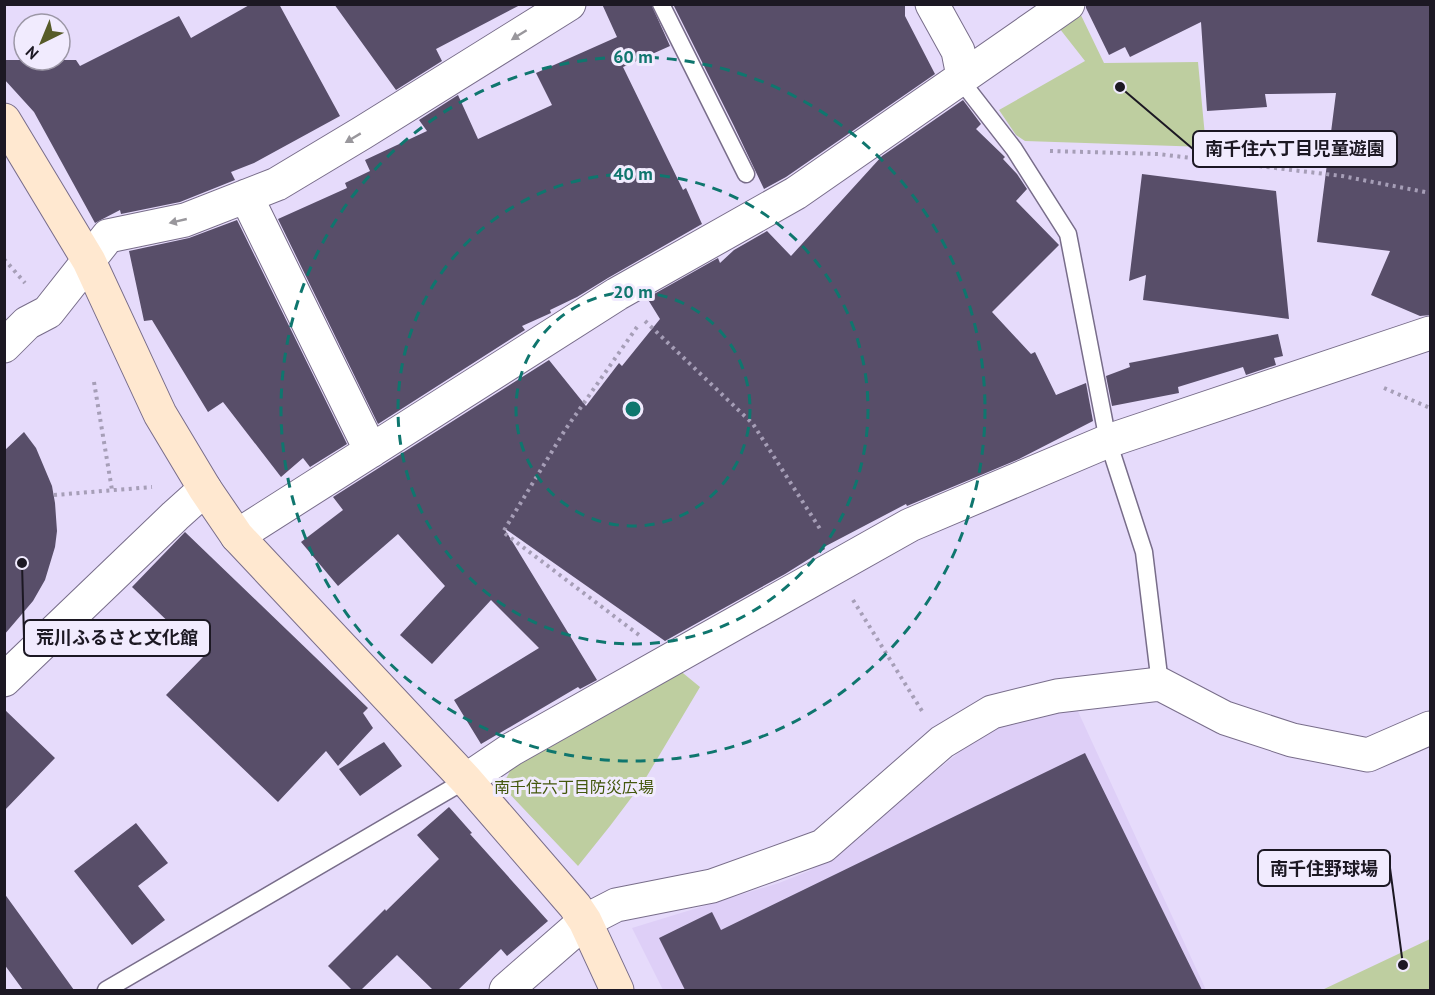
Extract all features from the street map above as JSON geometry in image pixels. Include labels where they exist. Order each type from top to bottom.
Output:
[{"type":"street","points":[[4,346],[27,323],[48,312],[108,236],[185,220],[277,184],[569,4]]},
{"type":"street","points":[[932,4],[958,51],[963,76]]},
{"type":"street","points":[[237,536],[617,294],[796,193],[1068,4]]},
{"type":"street","points":[[4,120],[89,261],[160,414],[205,489],[237,536],[466,780],[568,897],[585,921],[617,990]]},
{"type":"street","points":[[246,196],[371,452]]},
{"type":"street","points":[[466,780],[512,749],[910,525],[1108,441],[1431,333]]},
{"type":"street","points":[[4,680],[205,489]]},
{"type":"street","points":[[506,990],[585,921],[616,905],[712,886],[823,846],[942,742],[992,712],[1057,696],[1160,684],[1225,718],[1292,740],[1368,755],[1431,728]]},
{"type":"lane","points":[[661,4],[746,174]]},
{"type":"lane","points":[[963,76],[969,91],[1014,149],[1068,234],[1108,441],[1144,552],[1160,684]]},
{"type":"lane","points":[[106,990],[466,780]]},
{"type":"path","points":[[1014,149],[1158,154],[1342,176],[1431,192]]},
{"type":"path","points":[[672,660],[503,532],[566,430],[643,319],[753,424],[942,742]]},
{"type":"path","points":[[94,382],[112,490]]},
{"type":"path","points":[[54,495],[159,486]]},
{"type":"shaded area","points":[[1076,707],[1206,990],[663,990],[632,928],[779,883],[809,871],[997,722]]},
{"type":"green space","points":[[1078,9],[1104,63],[1198,62],[1206,147],[1025,141],[1016,135],[999,110],[1085,61],[1056,24]]},
{"type":"green space","name":"南千住六丁目防災広場","points":[[678,669],[700,687],[644,781],[578,866],[502,786],[516,760]]},
{"type":"green space","points":[[1430,939],[1430,990],[1322,990]]},
{"type":"building","points":[[251,4],[279,4],[340,116],[254,163],[231,172],[235,180],[180,202],[121,214],[120,210],[95,223],[34,112],[4,79],[4,60],[12,60],[12,72],[72,72],[72,60],[76,60],[80,66],[179,16],[191,38]]},
{"type":"building","points":[[334,4],[522,4],[436,49],[442,61],[396,90]]},
{"type":"building","points":[[602,4],[651,4],[670,46],[623,67],[683,190],[686,188],[702,224],[577,297],[550,310],[551,313],[522,326],[525,330],[378,424],[278,219],[347,188],[345,183],[370,171],[365,160],[427,131],[419,120],[458,95],[478,139],[552,105],[536,73],[617,37]]},
{"type":"building","points":[[673,4],[905,4],[905,16],[935,74],[786,177],[764,189]]},
{"type":"building","points":[[1086,4],[1431,4],[1431,315],[1420,316],[1371,295],[1390,251],[1317,242],[1336,93],[1265,94],[1267,107],[1207,111],[1201,22],[1130,57],[1125,47],[1109,55]]},
{"type":"building","points":[[963,100],[981,124],[976,129],[1005,157],[1003,159],[1027,189],[1016,201],[1059,245],[992,312],[1031,354],[1035,352],[1056,395],[1086,383],[1093,421],[1019,459],[907,506],[906,504],[824,547],[825,549],[785,574],[665,641],[504,528],[597,680],[580,689],[578,687],[481,744],[454,700],[539,648],[491,600],[432,664],[400,635],[445,586],[398,534],[338,586],[301,542],[343,510],[333,497],[549,360],[586,406],[619,363],[622,366],[660,319],[647,298],[718,258],[720,263],[734,250],[767,231],[791,256],[882,156]]},
{"type":"building","points":[[1142,174],[1276,191],[1289,319],[1143,300],[1146,275],[1129,281]]},
{"type":"building","points":[[237,220],[347,444],[310,467],[303,458],[281,477],[223,402],[208,412],[152,320],[144,321],[129,251],[189,238]]},
{"type":"building","points":[[1278,334],[1283,356],[1274,358],[1276,365],[1246,375],[1243,367],[1178,387],[1179,393],[1112,406],[1106,376],[1130,367],[1129,363]]},
{"type":"building","points":[[24,432],[36,448],[52,486],[57,531],[55,547],[45,580],[33,601],[4,635],[4,451]]},
{"type":"building","points":[[185,532],[368,708],[363,713],[373,728],[338,766],[326,751],[278,802],[166,695],[204,656],[132,587]]},
{"type":"building","points":[[4,709],[55,758],[4,811]]},
{"type":"building","points":[[384,742],[402,766],[360,796],[339,769]]},
{"type":"building","points":[[1085,753],[1202,990],[685,990],[659,938],[712,912],[721,930]]},
{"type":"building","points":[[449,807],[472,833],[470,834],[548,921],[507,956],[501,949],[458,990],[433,990],[397,955],[361,990],[352,990],[328,966],[439,859],[417,835]]},
{"type":"building","points":[[136,823],[168,863],[138,886],[165,920],[132,945],[74,871]]},
{"type":"building","points":[[4,893],[74,990],[23,990],[4,964]]},
{"type":"place","name":"南千住六丁目児童遊園","points":[[1120,87]]},
{"type":"place","name":"荒川ふるさと文化館","points":[[22,563]]},
{"type":"place","name":"南千住野球場","points":[[1403,965]]}]
